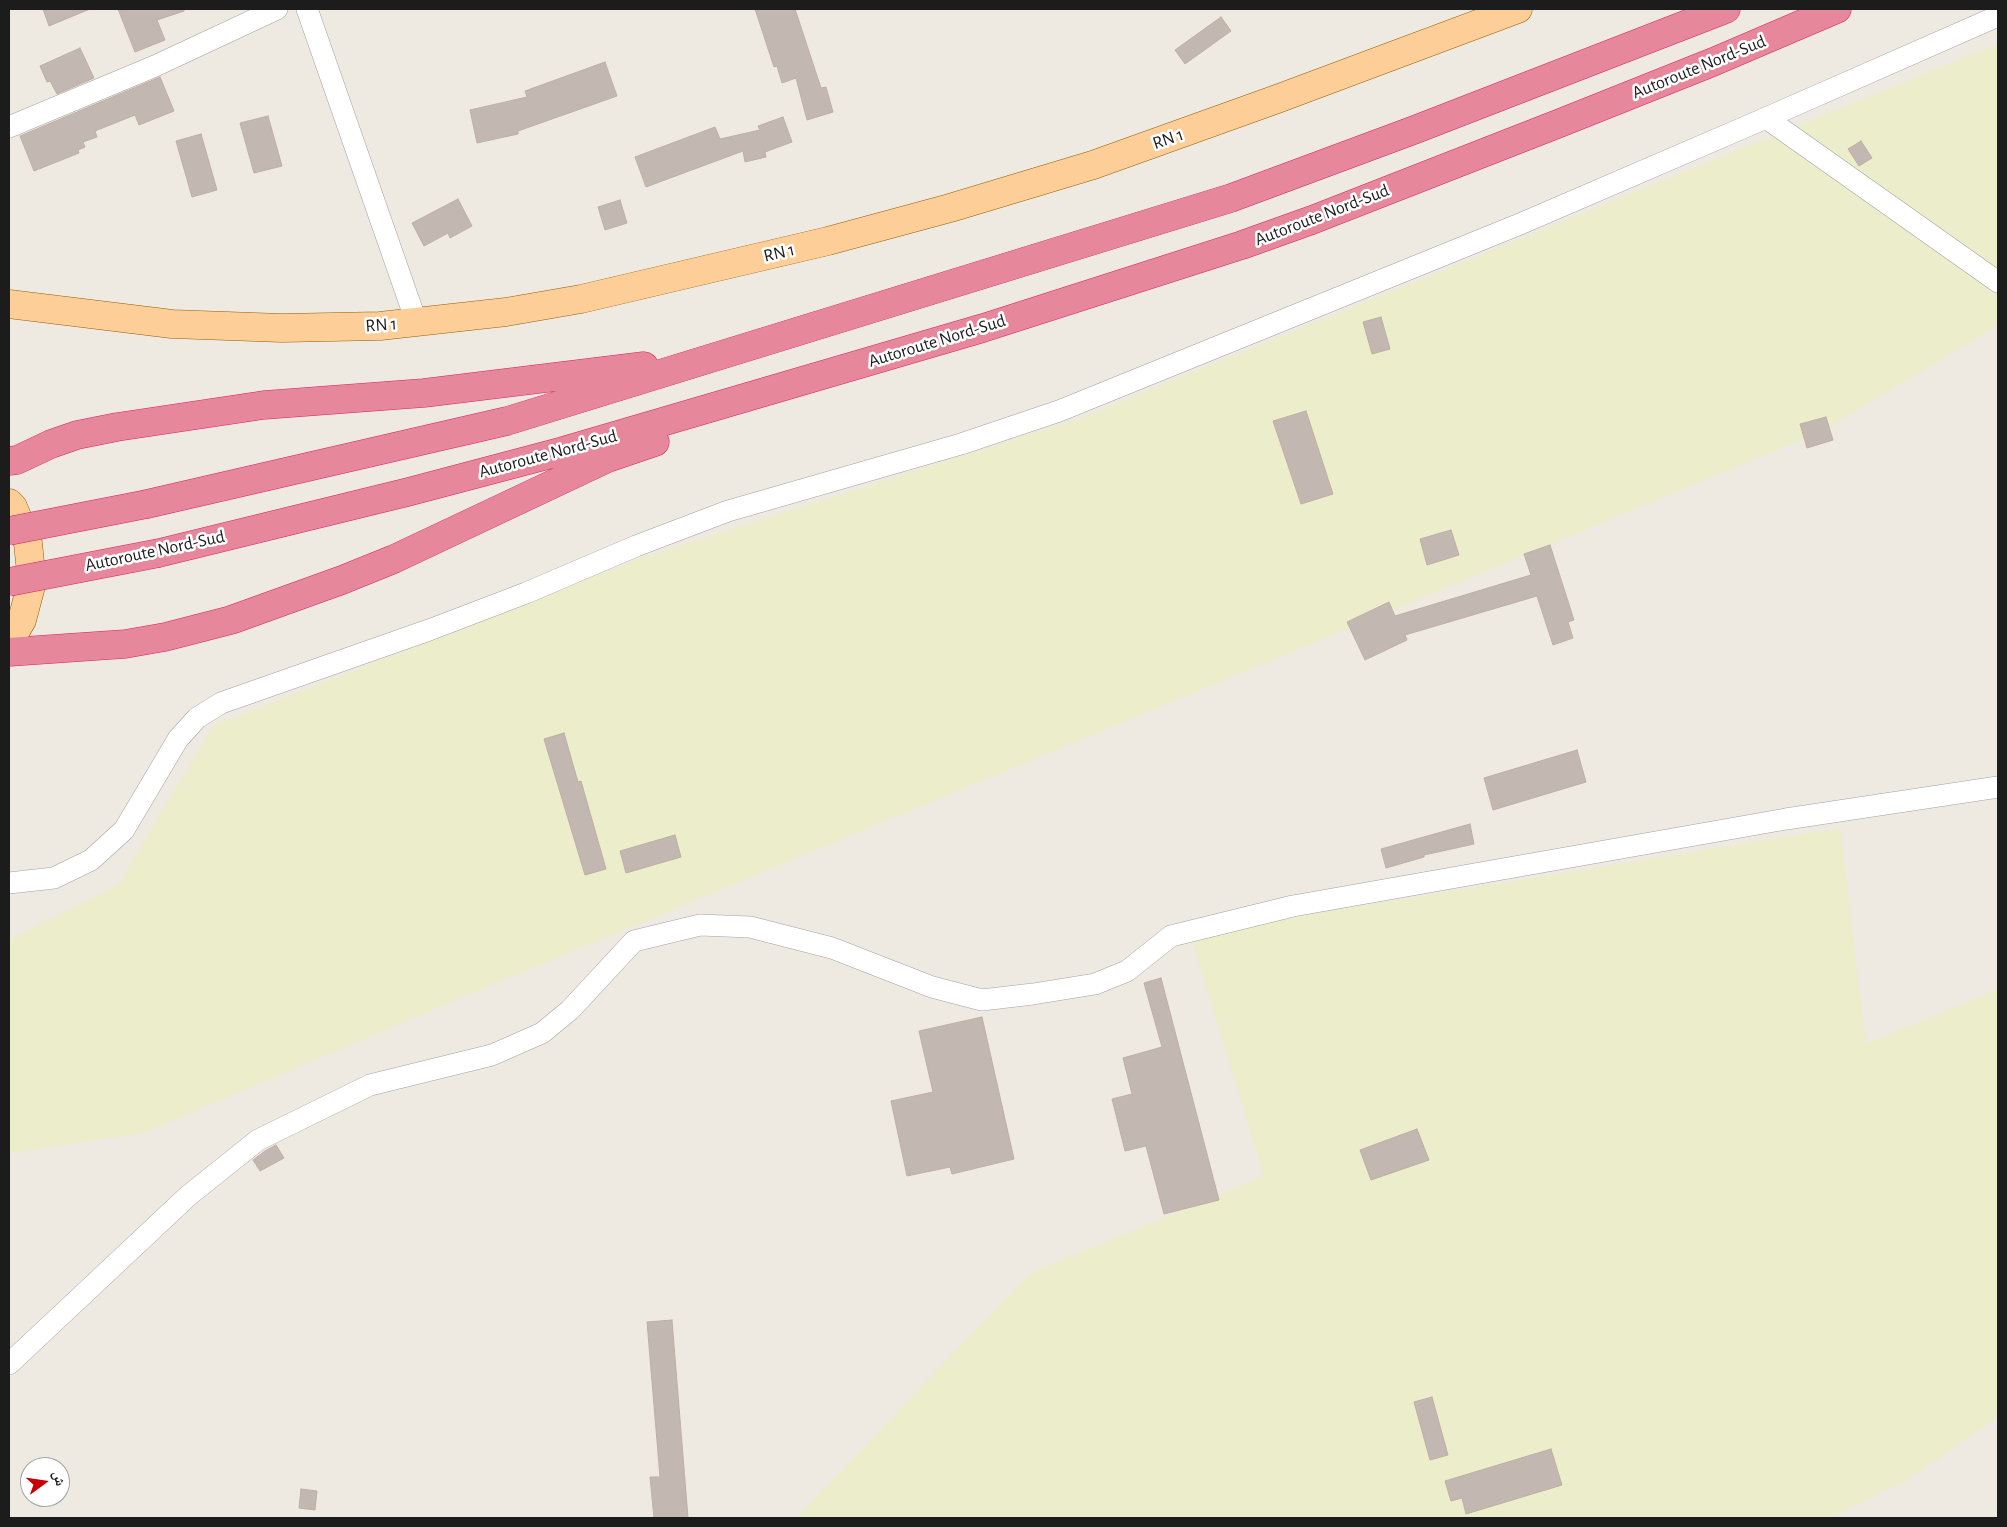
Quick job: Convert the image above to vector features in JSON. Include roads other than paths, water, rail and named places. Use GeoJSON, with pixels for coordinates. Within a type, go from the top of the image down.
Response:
{"type":"FeatureCollection","features":[{"type":"Feature","properties":{"kind":"highway"},"geometry":{"type":"LineString","coordinates":[[9,531],[147,504],[507,421],[1231,198],[1414,130],[1726,9]]}},
{"type":"Feature","properties":{"kind":"highway","name":"Autoroute Nord-Sud"},"geometry":{"type":"LineString","coordinates":[[9,582],[159,553],[554,454],[983,328],[1286,229],[1714,62],[1837,9]]}},
{"type":"Feature","properties":{"kind":"highway"},"geometry":{"type":"LineString","coordinates":[[9,461],[17,460],[51,444],[77,435],[117,427],[264,405],[424,393],[708,359]]}},
{"type":"Feature","properties":{"kind":"highway"},"geometry":{"type":"LineString","coordinates":[[9,652],[100,647],[165,637],[231,620],[290,600],[394,558],[608,458],[667,438],[727,402]]}},
{"type":"Feature","properties":{"kind":"main road","name":"RN 1"},"geometry":{"type":"LineString","coordinates":[[9,304],[172,324],[282,328],[380,326],[506,312],[581,299],[819,243],[950,208],[1092,165],[1518,9]]}},
{"type":"Feature","properties":{"kind":"main road"},"geometry":{"type":"LineString","coordinates":[[9,503],[13,507],[28,543],[32,582],[22,620],[9,642]]}},
{"type":"Feature","properties":{"kind":"street"},"geometry":{"type":"LineString","coordinates":[[9,127],[154,66],[277,9]]}},
{"type":"Feature","properties":{"kind":"street"},"geometry":{"type":"LineString","coordinates":[[307,9],[416,321]]}},
{"type":"Feature","properties":{"kind":"street"},"geometry":{"type":"LineString","coordinates":[[9,883],[54,878],[91,860],[124,830],[178,739],[197,718],[221,703],[429,630],[526,593],[636,546],[728,511],[961,444],[1059,411],[1520,224],[1998,16]]}},
{"type":"Feature","properties":{"kind":"street"},"geometry":{"type":"LineString","coordinates":[[1766,118],[1998,282]]}},
{"type":"Feature","properties":{"kind":"street"},"geometry":{"type":"LineString","coordinates":[[9,1364],[188,1196],[258,1140],[370,1085],[492,1055],[542,1032],[570,1010],[634,941],[700,925],[750,927],[832,948],[932,988],[982,1000],[1095,984],[1127,971],[1171,936],[1293,906],[1786,819],[1998,787]]}}]}
